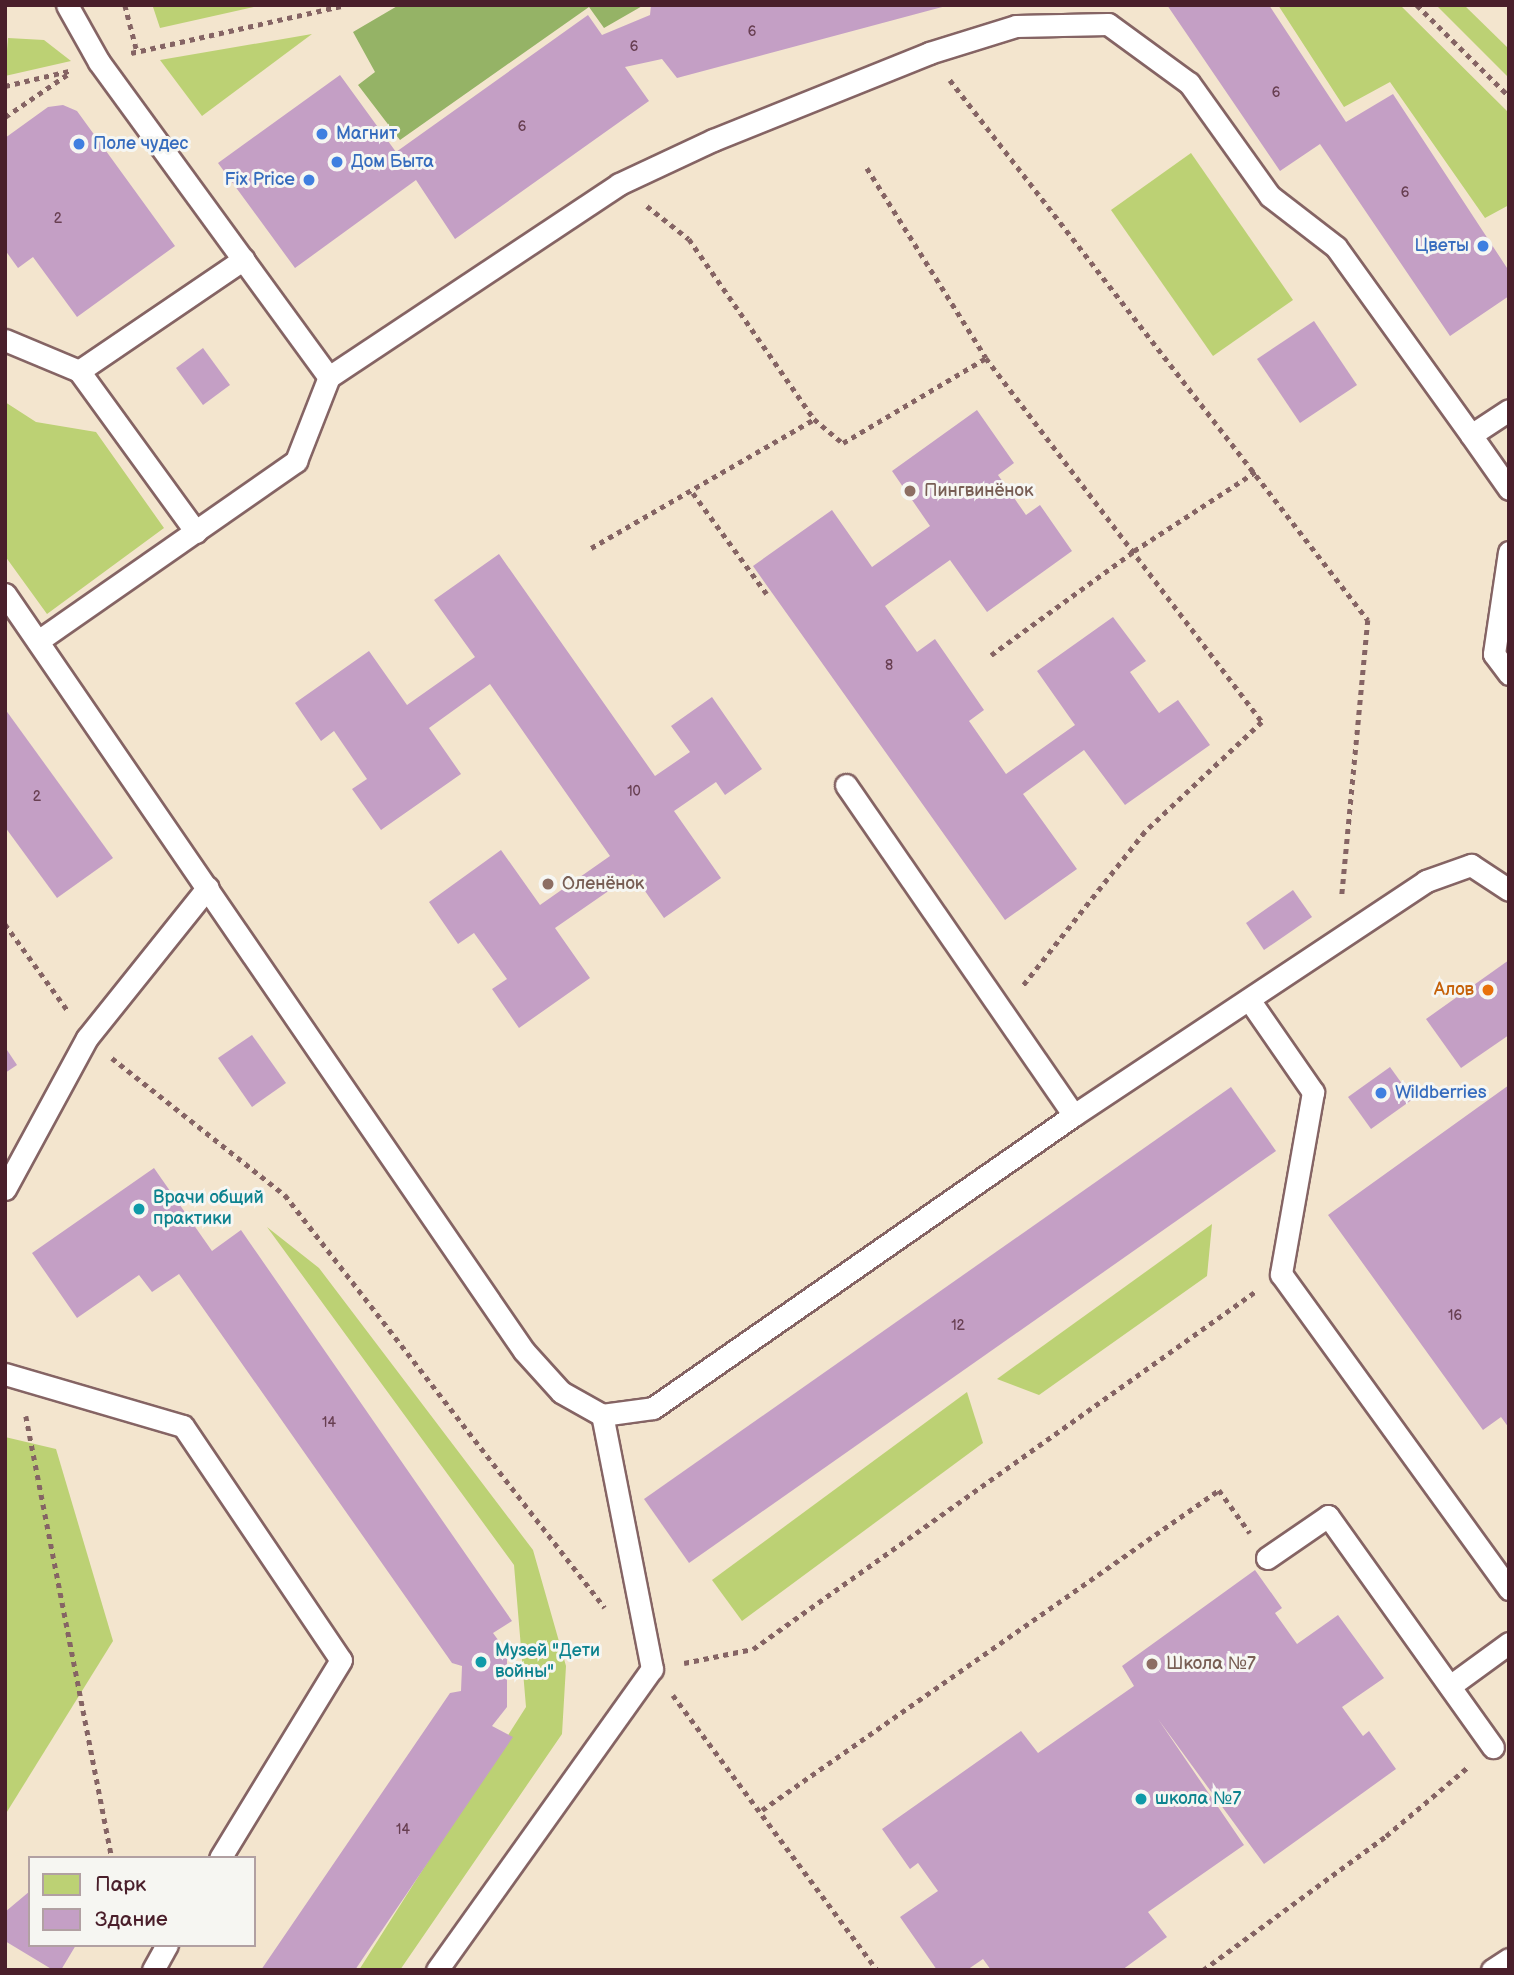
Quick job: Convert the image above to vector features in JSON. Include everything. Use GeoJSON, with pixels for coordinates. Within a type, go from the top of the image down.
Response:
{"type":"FeatureCollection","features":[{"type":"Feature","properties":{"kind":"lane"},"geometry":{"type":"LineString","coordinates":[[66,5],[99,62],[329,377]]}},
{"type":"Feature","properties":{"kind":"lane"},"geometry":{"type":"LineString","coordinates":[[37,641],[296,461],[329,377],[619,184],[713,140],[929,53],[1016,26],[1108,23],[1189,83],[1270,196],[1336,247],[1509,489]]}},
{"type":"Feature","properties":{"kind":"lane"},"geometry":{"type":"LineString","coordinates":[[79,371],[244,259]]}},
{"type":"Feature","properties":{"kind":"lane"},"geometry":{"type":"LineString","coordinates":[[5,340],[79,371],[196,532]]}},
{"type":"Feature","properties":{"kind":"lane"},"geometry":{"type":"LineString","coordinates":[[1471,435],[1509,410]]}},
{"type":"Feature","properties":{"kind":"lane"},"geometry":{"type":"LineString","coordinates":[[1509,552],[1494,654],[1509,674]]}},
{"type":"Feature","properties":{"kind":"lane"},"geometry":{"type":"LineString","coordinates":[[5,594],[524,1351],[561,1392],[602,1415],[653,1408],[1074,1115],[1250,1001],[1426,881],[1471,864],[1509,890]]}},
{"type":"Feature","properties":{"kind":"lane"},"geometry":{"type":"LineString","coordinates":[[846,785],[1001,1014],[1074,1115]]}},
{"type":"Feature","properties":{"kind":"lane"},"geometry":{"type":"LineString","coordinates":[[5,1189],[87,1038],[208,887]]}},
{"type":"Feature","properties":{"kind":"lane"},"geometry":{"type":"LineString","coordinates":[[1250,1001],[1313,1091],[1280,1274],[1507,1581]]}},
{"type":"Feature","properties":{"kind":"lane"},"geometry":{"type":"LineString","coordinates":[[5,1374],[183,1426],[341,1660],[221,1856]]}},
{"type":"Feature","properties":{"kind":"lane"},"geometry":{"type":"LineString","coordinates":[[437,1970],[652,1669],[602,1415]]}},
{"type":"Feature","properties":{"kind":"lane"},"geometry":{"type":"LineString","coordinates":[[1267,1558],[1328,1516],[1493,1747]]}},
{"type":"Feature","properties":{"kind":"lane"},"geometry":{"type":"LineString","coordinates":[[1450,1686],[1509,1643]]}},
{"type":"Feature","properties":{"kind":"lane"},"geometry":{"type":"LineString","coordinates":[[153,1970],[166,1947]]}},
{"type":"Feature","properties":{"kind":"lane"},"geometry":{"type":"LineString","coordinates":[[1492,1970],[1509,1959]]}},
{"type":"Feature","properties":{"kind":"path"},"geometry":{"type":"LineString","coordinates":[[125,5],[137,51]]}},
{"type":"Feature","properties":{"kind":"path"},"geometry":{"type":"LineString","coordinates":[[99,62],[137,51],[345,5]]}},
{"type":"Feature","properties":{"kind":"path"},"geometry":{"type":"LineString","coordinates":[[1417,5],[1509,96]]}},
{"type":"Feature","properties":{"kind":"path"},"geometry":{"type":"LineString","coordinates":[[929,53],[1368,620],[1338,940]]}},
{"type":"Feature","properties":{"kind":"path"},"geometry":{"type":"LineString","coordinates":[[5,86],[75,69],[5,117]]}},
{"type":"Feature","properties":{"kind":"path"},"geometry":{"type":"LineString","coordinates":[[867,168],[986,358],[1262,722],[1145,832],[1001,1014]]}},
{"type":"Feature","properties":{"kind":"path"},"geometry":{"type":"LineString","coordinates":[[619,184],[689,239],[814,419],[843,443],[986,358]]}},
{"type":"Feature","properties":{"kind":"path"},"geometry":{"type":"LineString","coordinates":[[592,548],[693,493],[814,419]]}},
{"type":"Feature","properties":{"kind":"path"},"geometry":{"type":"LineString","coordinates":[[991,655],[1134,551],[1255,472]]}},
{"type":"Feature","properties":{"kind":"path"},"geometry":{"type":"LineString","coordinates":[[693,493],[767,594]]}},
{"type":"Feature","properties":{"kind":"path"},"geometry":{"type":"LineString","coordinates":[[5,924],[87,1038],[285,1195],[610,1614]]}},
{"type":"Feature","properties":{"kind":"path"},"geometry":{"type":"LineString","coordinates":[[877,1970],[762,1810],[652,1669],[753,1650],[1280,1274]]}},
{"type":"Feature","properties":{"kind":"path"},"geometry":{"type":"LineString","coordinates":[[16,1414],[27,1417],[111,1856]]}},
{"type":"Feature","properties":{"kind":"path"},"geometry":{"type":"LineString","coordinates":[[762,1810],[1219,1490],[1267,1558]]}},
{"type":"Feature","properties":{"kind":"path"},"geometry":{"type":"LineString","coordinates":[[1203,1970],[1386,1836],[1493,1747]]}},
{"type":"Feature","properties":{"kind":"green space"},"geometry":{"type":"Polygon","coordinates":[[[263,5],[160,28],[153,7],[263,5]]]}},
{"type":"Feature","properties":{"kind":"green space"},"geometry":{"type":"Polygon","coordinates":[[[399,5],[644,5],[604,28],[589,7],[400,140],[358,85],[375,72],[353,32],[399,5]]]}},
{"type":"Feature","properties":{"kind":"green space"},"geometry":{"type":"Polygon","coordinates":[[[1278,5],[1400,5],[1509,113],[1509,205],[1485,218],[1390,82],[1344,107],[1278,5]]]}},
{"type":"Feature","properties":{"kind":"green space"},"geometry":{"type":"Polygon","coordinates":[[[1436,5],[1464,5],[1509,49],[1509,78],[1436,5]]]}},
{"type":"Feature","properties":{"kind":"green space"},"geometry":{"type":"Polygon","coordinates":[[[312,34],[202,116],[160,60],[312,34]]]}},
{"type":"Feature","properties":{"kind":"green space"},"geometry":{"type":"Polygon","coordinates":[[[8,38],[44,40],[71,61],[5,76],[8,38]]]}},
{"type":"Feature","properties":{"kind":"green space"},"geometry":{"type":"Polygon","coordinates":[[[1191,153],[1293,300],[1213,356],[1111,210],[1191,153]]]}},
{"type":"Feature","properties":{"kind":"green space"},"geometry":{"type":"Polygon","coordinates":[[[5,402],[36,422],[96,432],[164,528],[47,614],[5,556],[5,402]]]}},
{"type":"Feature","properties":{"kind":"green space"},"geometry":{"type":"Polygon","coordinates":[[[1212,1224],[1207,1276],[1039,1395],[997,1379],[1212,1224]]]}},
{"type":"Feature","properties":{"kind":"green space"},"geometry":{"type":"Polygon","coordinates":[[[267,1227],[319,1268],[533,1550],[566,1666],[562,1734],[400,1970],[359,1970],[526,1707],[514,1565],[267,1227]]]}},
{"type":"Feature","properties":{"kind":"green space"},"geometry":{"type":"Polygon","coordinates":[[[967,1392],[983,1443],[742,1621],[712,1580],[967,1392]]]}},
{"type":"Feature","properties":{"kind":"green space"},"geometry":{"type":"Polygon","coordinates":[[[5,1437],[56,1449],[113,1641],[5,1815],[5,1437]]]}},
{"type":"Feature","properties":{"kind":"building"},"geometry":{"type":"Polygon","coordinates":[[[651,5],[946,6],[677,78],[662,59],[625,67],[649,101],[455,239],[416,180],[295,268],[218,163],[340,75],[396,152],[588,15],[602,35],[650,15],[651,5]]]}},
{"type":"Feature","properties":{"kind":"building"},"geometry":{"type":"Polygon","coordinates":[[[1167,5],[1269,5],[1346,122],[1393,94],[1509,271],[1509,296],[1450,336],[1320,144],[1280,171],[1167,5]]]}},
{"type":"Feature","properties":{"kind":"building"},"geometry":{"type":"Polygon","coordinates":[[[63,105],[77,111],[175,246],[77,317],[33,257],[18,268],[5,250],[5,138],[48,107],[63,105]]]}},
{"type":"Feature","properties":{"kind":"building"},"geometry":{"type":"Polygon","coordinates":[[[1314,321],[1357,385],[1300,423],[1257,359],[1314,321]]]}},
{"type":"Feature","properties":{"kind":"building"},"geometry":{"type":"Polygon","coordinates":[[[203,348],[230,385],[203,405],[176,368],[203,348]]]}},
{"type":"Feature","properties":{"kind":"building"},"geometry":{"type":"Polygon","coordinates":[[[977,410],[1014,463],[998,475],[1026,515],[1040,505],[1072,551],[987,612],[950,560],[885,606],[917,652],[935,639],[984,710],[969,721],[1006,774],[1075,725],[1037,671],[1113,617],[1146,661],[1130,672],[1159,713],[1178,700],[1210,745],[1125,805],[1084,750],[1023,794],[1077,869],[1005,920],[753,566],[832,510],[872,567],[930,526],[892,471],[977,410]]]}},
{"type":"Feature","properties":{"kind":"building"},"geometry":{"type":"Polygon","coordinates":[[[499,554],[655,776],[690,752],[671,726],[712,697],[762,769],[725,795],[716,782],[674,811],[721,878],[664,918],[633,874],[555,928],[590,978],[519,1028],[492,989],[507,979],[474,933],[458,944],[429,902],[501,850],[540,905],[610,856],[490,684],[429,728],[461,774],[381,830],[352,789],[367,779],[334,731],[321,741],[295,703],[369,651],[407,705],[475,657],[434,600],[499,554]]]}},
{"type":"Feature","properties":{"kind":"building"},"geometry":{"type":"Polygon","coordinates":[[[5,709],[113,858],[57,898],[5,827],[5,709]]]}},
{"type":"Feature","properties":{"kind":"building"},"geometry":{"type":"Polygon","coordinates":[[[1293,890],[1312,917],[1264,950],[1246,923],[1293,890]]]}},
{"type":"Feature","properties":{"kind":"building","name":"Алов"},"geometry":{"type":"Polygon","coordinates":[[[1509,960],[1509,1035],[1461,1068],[1426,1019],[1509,960]]]}},
{"type":"Feature","properties":{"kind":"building"},"geometry":{"type":"Polygon","coordinates":[[[252,1035],[286,1083],[252,1107],[218,1058],[252,1035]]]}},
{"type":"Feature","properties":{"kind":"building"},"geometry":{"type":"Polygon","coordinates":[[[5,1047],[17,1065],[5,1073],[5,1047]]]}},
{"type":"Feature","properties":{"kind":"building"},"geometry":{"type":"Polygon","coordinates":[[[1390,1067],[1413,1099],[1371,1129],[1348,1097],[1390,1067]]]}},
{"type":"Feature","properties":{"kind":"building"},"geometry":{"type":"Polygon","coordinates":[[[1509,1085],[1509,1428],[1501,1417],[1483,1430],[1328,1215],[1509,1085]]]}},
{"type":"Feature","properties":{"kind":"building"},"geometry":{"type":"Polygon","coordinates":[[[1231,1087],[1276,1151],[689,1563],[644,1499],[1231,1087]]]}},
{"type":"Feature","properties":{"kind":"building"},"geometry":{"type":"Polygon","coordinates":[[[154,1168],[212,1251],[241,1230],[512,1621],[493,1633],[507,1652],[507,1707],[492,1726],[513,1737],[355,1970],[261,1970],[450,1693],[461,1691],[462,1666],[452,1663],[179,1274],[152,1292],[139,1275],[77,1318],[32,1253],[154,1168]]]}},
{"type":"Feature","properties":{"kind":"building"},"geometry":{"type":"Polygon","coordinates":[[[1255,1570],[1282,1608],[1275,1613],[1297,1644],[1338,1615],[1384,1678],[1342,1707],[1363,1736],[1369,1731],[1396,1769],[1264,1864],[1158,1719],[1244,1845],[1148,1912],[1167,1937],[1122,1970],[991,1970],[983,1959],[967,1970],[937,1970],[900,1917],[938,1891],[918,1863],[910,1869],[882,1829],[1021,1731],[1038,1753],[1134,1686],[1122,1666],[1255,1570]]]}},
{"type":"Feature","properties":{"kind":"building"},"geometry":{"type":"Polygon","coordinates":[[[28,1893],[28,1947],[75,1947],[61,1970],[53,1970],[5,1941],[5,1912],[28,1893]]]}},
{"type":"Feature","properties":{"kind":"place","name":"Магнит"},"geometry":{"type":"Point","coordinates":[322,134]}},
{"type":"Feature","properties":{"kind":"place","name":"Поле чудес"},"geometry":{"type":"Point","coordinates":[79,144]}},
{"type":"Feature","properties":{"kind":"place","name":"Дом Быта"},"geometry":{"type":"Point","coordinates":[337,162]}},
{"type":"Feature","properties":{"kind":"place","name":"Fix Price"},"geometry":{"type":"Point","coordinates":[309,180]}},
{"type":"Feature","properties":{"kind":"place","name":"Цветы"},"geometry":{"type":"Point","coordinates":[1483,246]}},
{"type":"Feature","properties":{"kind":"place","name":"Пингвинёнок"},"geometry":{"type":"Point","coordinates":[910,491]}},
{"type":"Feature","properties":{"kind":"place","name":"Оленёнок"},"geometry":{"type":"Point","coordinates":[548,884]}},
{"type":"Feature","properties":{"kind":"place","name":"Алов"},"geometry":{"type":"Point","coordinates":[1488,990]}},
{"type":"Feature","properties":{"kind":"place","name":"Wildberries"},"geometry":{"type":"Point","coordinates":[1381,1093]}},
{"type":"Feature","properties":{"kind":"place","name":"Врачи общий практики"},"geometry":{"type":"Point","coordinates":[139,1209]}},
{"type":"Feature","properties":{"kind":"place","name":"Музей \"Дети войны\""},"geometry":{"type":"Point","coordinates":[481,1662]}},
{"type":"Feature","properties":{"kind":"place","name":"Школа №7"},"geometry":{"type":"Point","coordinates":[1152,1664]}},
{"type":"Feature","properties":{"kind":"place","name":"школа №7"},"geometry":{"type":"Point","coordinates":[1141,1799]}}]}
